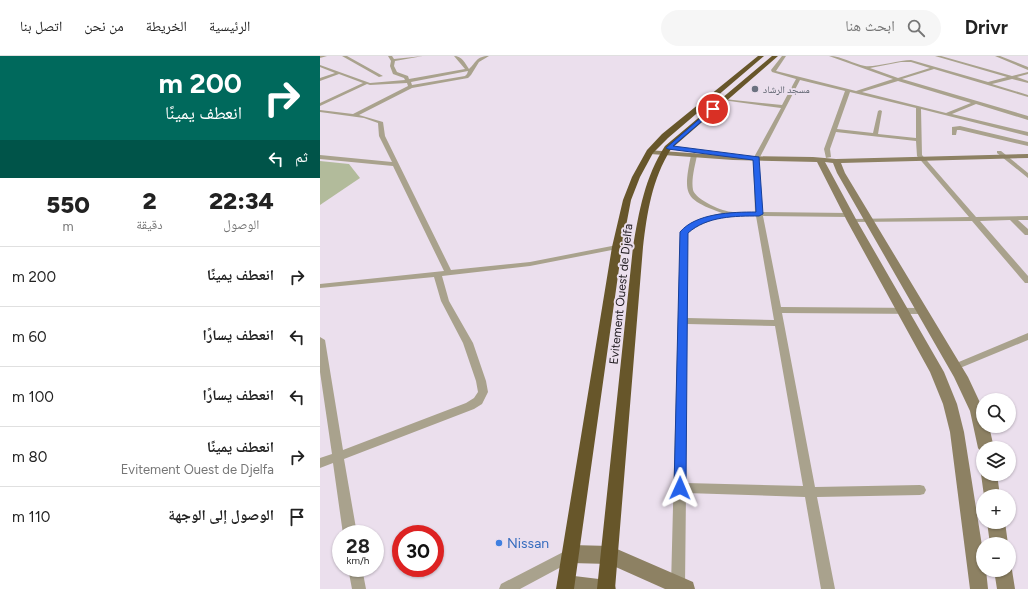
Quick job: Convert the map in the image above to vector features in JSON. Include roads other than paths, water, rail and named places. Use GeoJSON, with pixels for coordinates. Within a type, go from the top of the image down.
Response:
{"type":"FeatureCollection","features":[{"type":"Feature","properties":{"kind":"highway"},"geometry":{"type":"LineString","coordinates":[[562,587],[571,554],[617,247],[627,200],[638,172],[652,149],[761,56]]}},
{"type":"Feature","properties":{"kind":"highway","name":"Evitement Ouest de Djelfa"},"geometry":{"type":"LineString","coordinates":[[606,589],[638,247],[644,204],[649,185],[666,150],[775,56]]}},
{"type":"Feature","properties":{"kind":"street"},"geometry":{"type":"LineString","coordinates":[[320,57],[325,56]]}},
{"type":"Feature","properties":{"kind":"street"},"geometry":{"type":"LineString","coordinates":[[344,56],[381,76]]}},
{"type":"Feature","properties":{"kind":"street"},"geometry":{"type":"LineString","coordinates":[[396,74],[392,66],[391,58],[421,56]]}},
{"type":"Feature","properties":{"kind":"street"},"geometry":{"type":"LineString","coordinates":[[456,56],[470,70]]}},
{"type":"Feature","properties":{"kind":"street"},"geometry":{"type":"LineString","coordinates":[[352,116],[411,88],[469,75],[470,70],[480,57],[487,56]]}},
{"type":"Feature","properties":{"kind":"street"},"geometry":{"type":"LineString","coordinates":[[784,56],[773,70],[774,72],[1027,132]]}},
{"type":"Feature","properties":{"kind":"street"},"geometry":{"type":"LineString","coordinates":[[789,56],[779,68],[781,70],[953,112],[1027,132]]}},
{"type":"Feature","properties":{"kind":"street"},"geometry":{"type":"LineString","coordinates":[[831,56],[883,75],[1028,118]]}},
{"type":"Feature","properties":{"kind":"street"},"geometry":{"type":"LineString","coordinates":[[937,56],[1028,82]]}},
{"type":"Feature","properties":{"kind":"street"},"geometry":{"type":"LineString","coordinates":[[997,56],[1028,69]]}},
{"type":"Feature","properties":{"kind":"street"},"geometry":{"type":"LineString","coordinates":[[866,68],[905,60],[1028,96]]}},
{"type":"Feature","properties":{"kind":"street"},"geometry":{"type":"LineString","coordinates":[[320,66],[372,85],[409,81],[470,70]]}},
{"type":"Feature","properties":{"kind":"street"},"geometry":{"type":"LineString","coordinates":[[857,92],[934,68]]}},
{"type":"Feature","properties":{"kind":"street"},"geometry":{"type":"LineString","coordinates":[[320,73],[330,70]]}},
{"type":"Feature","properties":{"kind":"street"},"geometry":{"type":"LineString","coordinates":[[320,80],[338,73]]}},
{"type":"Feature","properties":{"kind":"street"},"geometry":{"type":"LineString","coordinates":[[987,84],[1028,73]]}},
{"type":"Feature","properties":{"kind":"street"},"geometry":{"type":"LineString","coordinates":[[359,80],[396,74],[406,77],[411,88]]}},
{"type":"Feature","properties":{"kind":"street"},"geometry":{"type":"LineString","coordinates":[[799,78],[754,158],[759,214],[828,589]]}},
{"type":"Feature","properties":{"kind":"street"},"geometry":{"type":"LineString","coordinates":[[320,105],[366,83]]}},
{"type":"Feature","properties":{"kind":"street"},"geometry":{"type":"LineString","coordinates":[[848,90],[824,159],[850,218],[937,372],[950,404],[957,432],[979,589]]}},
{"type":"Feature","properties":{"kind":"street"},"geometry":{"type":"LineString","coordinates":[[724,100],[783,107]]}},
{"type":"Feature","properties":{"kind":"street"},"geometry":{"type":"LineString","coordinates":[[947,114],[975,103]]}},
{"type":"Feature","properties":{"kind":"street"},"geometry":{"type":"LineString","coordinates":[[918,107],[921,157],[1028,281]]}},
{"type":"Feature","properties":{"kind":"street"},"geometry":{"type":"LineString","coordinates":[[320,111],[372,119],[380,122],[382,136],[449,273]]}},
{"type":"Feature","properties":{"kind":"street"},"geometry":{"type":"LineString","coordinates":[[875,135],[880,111]]}},
{"type":"Feature","properties":{"kind":"street"},"geometry":{"type":"LineString","coordinates":[[954,134],[954,128],[960,128],[1028,144]]}},
{"type":"Feature","properties":{"kind":"street"},"geometry":{"type":"LineString","coordinates":[[834,130],[919,140]]}},
{"type":"Feature","properties":{"kind":"street"},"geometry":{"type":"LineString","coordinates":[[652,149],[754,158]]}},
{"type":"Feature","properties":{"kind":"street"},"geometry":{"type":"LineString","coordinates":[[666,150],[694,156],[824,159],[921,157],[1028,152]]}},
{"type":"Feature","properties":{"kind":"street"},"geometry":{"type":"LineString","coordinates":[[1002,154],[1028,156]]}},
{"type":"Feature","properties":{"kind":"street"},"geometry":{"type":"LineString","coordinates":[[1002,154],[1028,176]]}},
{"type":"Feature","properties":{"kind":"street"},"geometry":{"type":"LineString","coordinates":[[694,156],[689,179],[692,197],[697,201],[730,214]]}},
{"type":"Feature","properties":{"kind":"street"},"geometry":{"type":"LineString","coordinates":[[320,157],[396,164]]}},
{"type":"Feature","properties":{"kind":"street"},"geometry":{"type":"LineString","coordinates":[[824,159],[840,173],[922,312],[957,366],[975,408],[984,441]]}},
{"type":"Feature","properties":{"kind":"street"},"geometry":{"type":"LineString","coordinates":[[506,589],[571,554],[610,555],[682,587],[680,488],[684,232],[691,226],[702,221],[730,214],[759,214],[869,220],[974,220],[1028,218]]}},
{"type":"Feature","properties":{"kind":"street"},"geometry":{"type":"LineString","coordinates":[[1013,219],[1028,233]]}},
{"type":"Feature","properties":{"kind":"street"},"geometry":{"type":"LineString","coordinates":[[320,286],[530,264],[617,247],[638,247]]}},
{"type":"Feature","properties":{"kind":"street"},"geometry":{"type":"LineString","coordinates":[[320,463],[478,401],[483,392],[481,381],[468,344],[445,301],[437,274]]}},
{"type":"Feature","properties":{"kind":"street"},"geometry":{"type":"LineString","coordinates":[[777,310],[922,312]]}},
{"type":"Feature","properties":{"kind":"street"},"geometry":{"type":"LineString","coordinates":[[683,321],[779,323]]}},
{"type":"Feature","properties":{"kind":"street"},"geometry":{"type":"LineString","coordinates":[[957,366],[1028,336]]}},
{"type":"Feature","properties":{"kind":"street"},"geometry":{"type":"LineString","coordinates":[[320,340],[349,525]]}},
{"type":"Feature","properties":{"kind":"street"},"geometry":{"type":"LineString","coordinates":[[680,488],[810,492],[920,490]]}},
{"type":"Feature","properties":{"kind":"street"},"geometry":{"type":"LineString","coordinates":[[357,577],[359,589]]}},
{"type":"Feature","properties":{"kind":"street"},"geometry":{"type":"LineString","coordinates":[[1004,577],[1006,589]]}},
{"type":"Feature","properties":{"kind":"street"},"geometry":{"type":"LineString","coordinates":[[562,587],[606,589]]}},
{"type":"Feature","properties":{"kind":"place","name":"مسجد الرشاد"},"geometry":{"type":"Point","coordinates":[755,89]}},
{"type":"Feature","properties":{"kind":"place","name":"Nissan"},"geometry":{"type":"Point","coordinates":[499,543]}}]}
